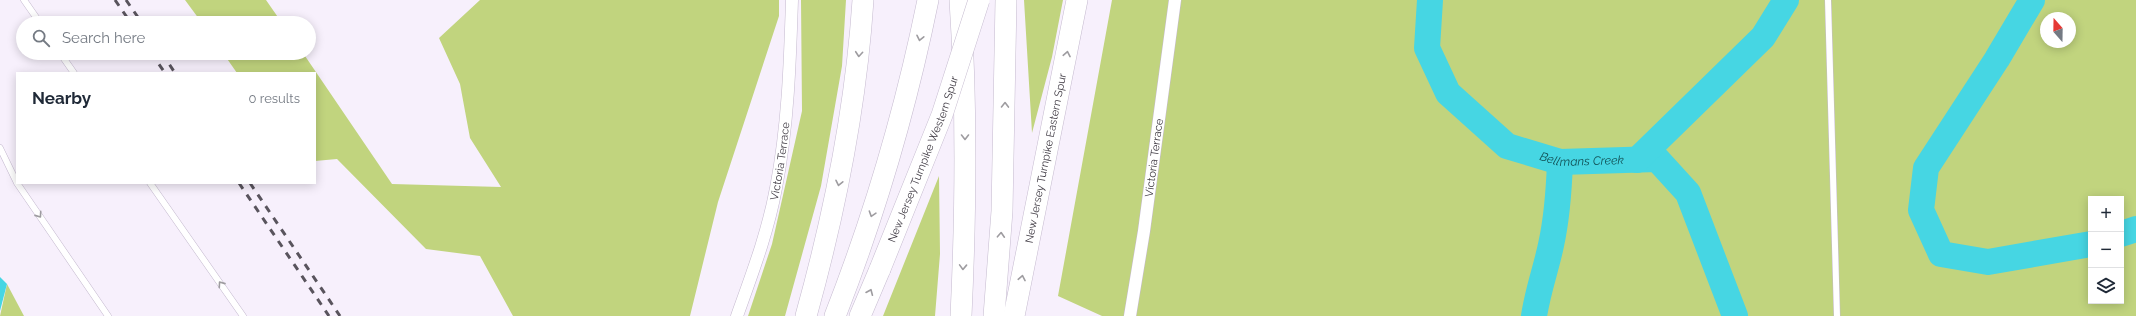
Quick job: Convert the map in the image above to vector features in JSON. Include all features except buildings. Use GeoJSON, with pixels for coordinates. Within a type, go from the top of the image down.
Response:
{"type":"FeatureCollection","features":[{"type":"Feature","properties":{"kind":"highway"},"geometry":{"type":"LineString","coordinates":[[835,316],[860,248],[887,164],[916,55],[928,0]]}},
{"type":"Feature","properties":{"kind":"highway"},"geometry":{"type":"LineString","coordinates":[[960,0],[965,104],[966,168],[961,316]]}},
{"type":"Feature","properties":{"kind":"highway","name":"New Jersey Turnpike Western Spur"},"geometry":{"type":"LineString","coordinates":[[860,316],[937,127],[979,0]]}},
{"type":"Feature","properties":{"kind":"highway"},"geometry":{"type":"LineString","coordinates":[[994,316],[1004,169],[1006,0]]}},
{"type":"Feature","properties":{"kind":"highway","name":"New Jersey Turnpike Eastern Spur"},"geometry":{"type":"LineString","coordinates":[[1014,316],[1077,0]]}},
{"type":"Feature","properties":{"kind":"highway"},"geometry":{"type":"LineString","coordinates":[[806,316],[841,174],[856,84],[863,8]]}},
{"type":"Feature","properties":{"kind":"street","name":"Victoria Terrace"},"geometry":{"type":"LineString","coordinates":[[737,316],[766,228],[776,189],[787,104],[792,0]]}},
{"type":"Feature","properties":{"kind":"street","name":"Victoria Terrace"},"geometry":{"type":"LineString","coordinates":[[1130,316],[1144,231],[1175,0]]}},
{"type":"Feature","properties":{"kind":"lane"},"geometry":{"type":"LineString","coordinates":[[24,0],[35,16]]}},
{"type":"Feature","properties":{"kind":"lane"},"geometry":{"type":"LineString","coordinates":[[1828,0],[1837,316]]}},
{"type":"Feature","properties":{"kind":"lane"},"geometry":{"type":"LineString","coordinates":[[65,60],[73,72]]}},
{"type":"Feature","properties":{"kind":"lane"},"geometry":{"type":"LineString","coordinates":[[0,148],[16,181]]}},
{"type":"Feature","properties":{"kind":"lane"},"geometry":{"type":"LineString","coordinates":[[18,184],[108,316]]}},
{"type":"Feature","properties":{"kind":"lane"},"geometry":{"type":"LineString","coordinates":[[151,184],[243,316]]}},
{"type":"Feature","properties":{"kind":"green space"},"geometry":{"type":"Polygon","coordinates":[[[185,0],[266,0],[277,16],[197,16],[185,0]]]}},
{"type":"Feature","properties":{"kind":"green space"},"geometry":{"type":"Polygon","coordinates":[[[480,0],[779,0],[779,16],[718,202],[690,316],[513,316],[480,256],[426,249],[337,159],[316,161],[316,72],[392,184],[501,187],[470,138],[460,84],[439,38],[480,0]]]}},
{"type":"Feature","properties":{"kind":"green space"},"geometry":{"type":"Polygon","coordinates":[[[801,0],[846,0],[842,66],[821,186],[785,316],[748,316],[772,244],[802,111],[801,0]]]}},
{"type":"Feature","properties":{"kind":"green space"},"geometry":{"type":"Polygon","coordinates":[[[1024,0],[1063,0],[1052,57],[1032,133],[1024,0]]]}},
{"type":"Feature","properties":{"kind":"green space"},"geometry":{"type":"Polygon","coordinates":[[[1112,0],[2136,0],[2136,316],[1102,316],[1058,296],[1112,0]]]}},
{"type":"Feature","properties":{"kind":"green space"},"geometry":{"type":"Polygon","coordinates":[[[228,60],[308,60],[316,72],[236,72],[228,60]]]}},
{"type":"Feature","properties":{"kind":"green space"},"geometry":{"type":"Polygon","coordinates":[[[939,176],[940,254],[935,316],[883,316],[939,176]]]}},
{"type":"Feature","properties":{"kind":"green space"},"geometry":{"type":"Polygon","coordinates":[[[7,284],[24,316],[0,316],[7,284]]]}},
{"type":"Feature","properties":{"kind":"water"},"geometry":{"type":"Polygon","coordinates":[[[0,277],[7,284],[0,311],[0,277]]]}},
{"type":"Feature","properties":{"kind":"waterway","name":"Bellmans Creek"},"geometry":{"type":"LineString","coordinates":[[1430,0],[1427,48],[1448,93],[1507,146],[1560,162],[1657,159],[1688,193],[1735,316]]}},
{"type":"Feature","properties":{"kind":"waterway"},"geometry":{"type":"LineString","coordinates":[[1637,160],[1763,37],[1786,0]]}},
{"type":"Feature","properties":{"kind":"waterway"},"geometry":{"type":"LineString","coordinates":[[2032,0],[1997,59],[1926,168],[1921,210],[1941,254],[1988,262],[2088,245]]}},
{"type":"Feature","properties":{"kind":"waterway"},"geometry":{"type":"LineString","coordinates":[[1534,316],[1555,224],[1560,162]]}},
{"type":"Feature","properties":{"kind":"waterway"},"geometry":{"type":"LineString","coordinates":[[2124,233],[2136,229]]}},
{"type":"Feature","properties":{"kind":"railway"},"geometry":{"type":"LineString","coordinates":[[115,0],[126,16]]}},
{"type":"Feature","properties":{"kind":"railway"},"geometry":{"type":"LineString","coordinates":[[126,0],[137,16]]}},
{"type":"Feature","properties":{"kind":"railway"},"geometry":{"type":"LineString","coordinates":[[156,60],[164,72]]}},
{"type":"Feature","properties":{"kind":"railway"},"geometry":{"type":"LineString","coordinates":[[167,60],[174,72]]}},
{"type":"Feature","properties":{"kind":"railway"},"geometry":{"type":"LineString","coordinates":[[240,184],[329,316]]}},
{"type":"Feature","properties":{"kind":"railway"},"geometry":{"type":"LineString","coordinates":[[251,184],[340,316]]}}]}
